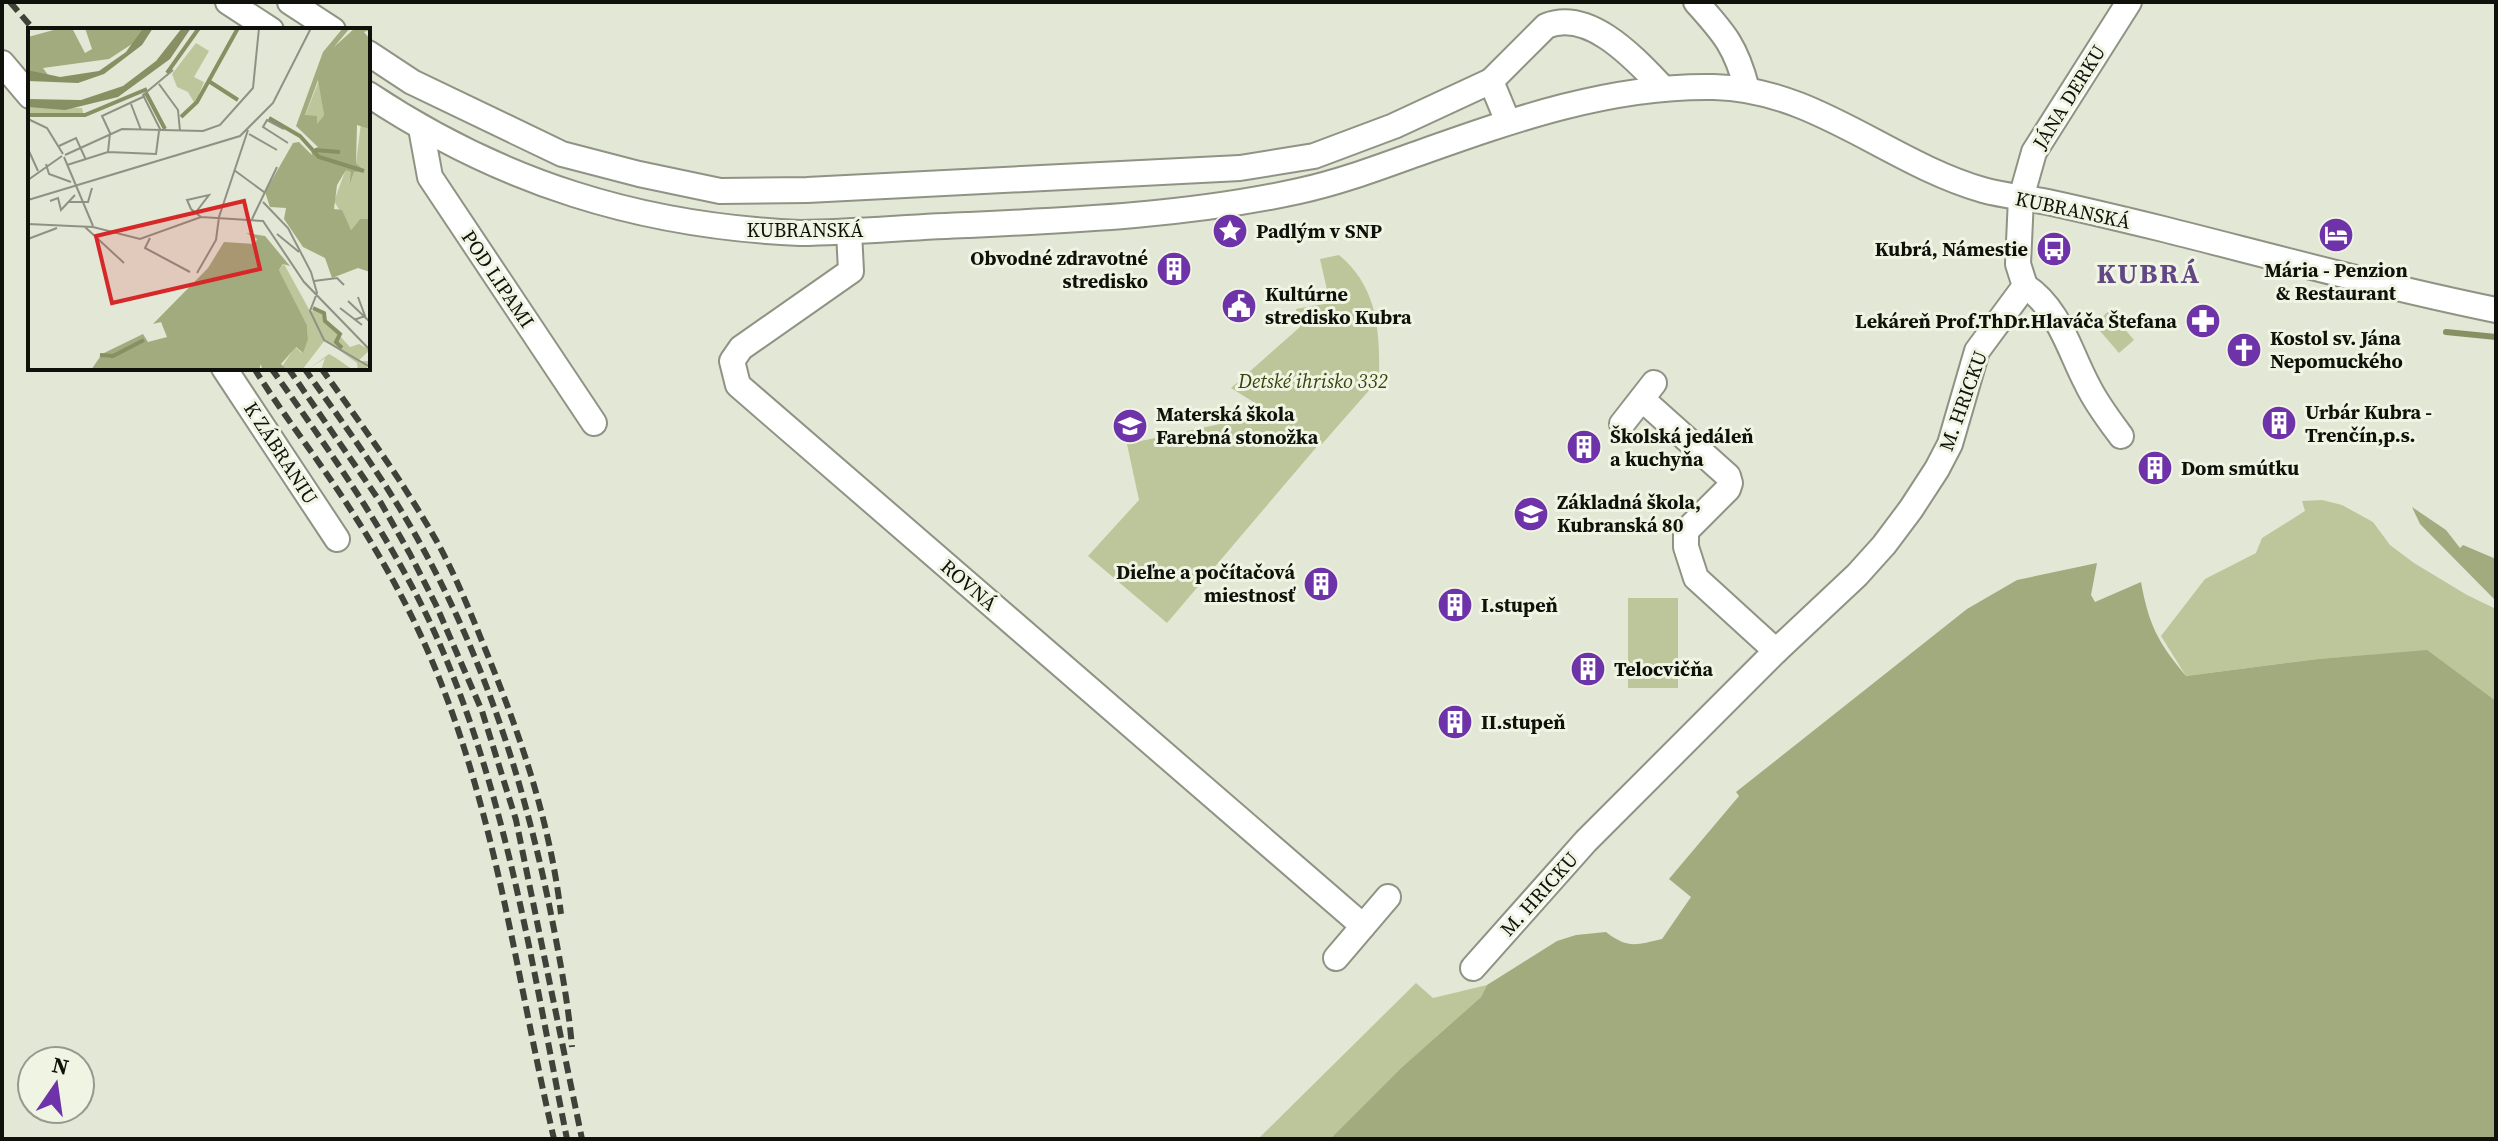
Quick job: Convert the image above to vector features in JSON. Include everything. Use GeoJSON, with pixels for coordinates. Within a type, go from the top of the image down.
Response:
{"type":"FeatureCollection","features":[{"type":"Feature","properties":{"kind":"street"},"geometry":{"type":"LineString","coordinates":[[290,2],[330,28]]}},
{"type":"Feature","properties":{"kind":"street"},"geometry":{"type":"LineString","coordinates":[[1696,2],[1735,50],[1747,89]]}},
{"type":"Feature","properties":{"kind":"street","name":"JÁNA DERKU"},"geometry":{"type":"LineString","coordinates":[[2021,198],[2034,152],[2129,2]]}},
{"type":"Feature","properties":{"kind":"street"},"geometry":{"type":"LineString","coordinates":[[243,6],[269,28]]}},
{"type":"Feature","properties":{"kind":"street","name":"KUBRANSKÁ"},"geometry":{"type":"LineString","coordinates":[[370,54],[412,82],[562,154],[720,191],[893,188],[1061,179],[1240,168],[1314,156],[1394,126],[1491,81],[1546,26],[1556,22],[1567,21],[1585,27],[1613,41],[1637,60],[1663,88]]}},
{"type":"Feature","properties":{"kind":"street"},"geometry":{"type":"LineString","coordinates":[[2,63],[28,94]]}},
{"type":"Feature","properties":{"kind":"street"},"geometry":{"type":"LineString","coordinates":[[1491,81],[1508,122]]}},
{"type":"Feature","properties":{"kind":"street"},"geometry":{"type":"LineString","coordinates":[[394,111],[412,82]]}},
{"type":"Feature","properties":{"kind":"street","name":"KUBRANSKÁ"},"geometry":{"type":"LineString","coordinates":[[370,95],[421,128],[501,169],[551,188],[656,216],[716,227],[800,233],[1065,220],[1243,202],[1301,191],[1350,177],[1508,122],[1620,94],[1663,88],[1747,89],[1792,101],[1957,181],[1983,190],[2092,212],[2496,310]]}},
{"type":"Feature","properties":{"kind":"street"},"geometry":{"type":"LineString","coordinates":[[1394,126],[1405,158]]}},
{"type":"Feature","properties":{"kind":"street","name":"POD LIPAMI"},"geometry":{"type":"LineString","coordinates":[[421,128],[430,177],[594,423]]}},
{"type":"Feature","properties":{"kind":"street"},"geometry":{"type":"LineString","coordinates":[[551,188],[562,154]]}},
{"type":"Feature","properties":{"kind":"street"},"geometry":{"type":"LineString","coordinates":[[1240,168],[1243,202]]}},
{"type":"Feature","properties":{"kind":"street"},"geometry":{"type":"LineString","coordinates":[[1061,179],[1065,220]]}},
{"type":"Feature","properties":{"kind":"street"},"geometry":{"type":"LineString","coordinates":[[893,188],[895,228]]}},
{"type":"Feature","properties":{"kind":"street","name":"KUBRANSKÁ"},"geometry":{"type":"LineString","coordinates":[[716,227],[720,191]]}},
{"type":"Feature","properties":{"kind":"street"},"geometry":{"type":"LineString","coordinates":[[2021,198],[2018,264],[2025,286],[2037,294],[2063,331],[2087,386],[2121,436]]}},
{"type":"Feature","properties":{"kind":"street","name":"ROVNÁ"},"geometry":{"type":"LineString","coordinates":[[849,232],[851,271],[741,348],[732,361],[738,385],[1363,926]]}},
{"type":"Feature","properties":{"kind":"street","name":"M. HRICKU"},"geometry":{"type":"LineString","coordinates":[[1473,968],[1586,841],[1776,651],[1857,575],[1911,509],[1950,444],[1977,351],[2025,286]]}},
{"type":"Feature","properties":{"kind":"street","name":"K ZÁBRANIU"},"geometry":{"type":"LineString","coordinates":[[225,370],[337,539]]}},
{"type":"Feature","properties":{"kind":"street"},"geometry":{"type":"LineString","coordinates":[[1622,424],[1648,391],[1728,476],[1728,489],[1686,531],[1686,547],[1696,578],[1776,651]]}},
{"type":"Feature","properties":{"kind":"street"},"geometry":{"type":"LineString","coordinates":[[1336,958],[1388,897]]}},
{"type":"Feature","properties":{"kind":"green space","name":"Detské ihrisko 332"},"geometry":{"type":"Polygon","coordinates":[[[1339,255],[1362,281],[1374,311],[1379,344],[1379,379],[1320,443],[1167,623],[1088,556],[1139,500],[1127,444],[1271,413],[1231,388],[1300,327],[1296,309],[1330,303],[1320,259],[1339,255]]]}},
{"type":"Feature","properties":{"kind":"green space"},"geometry":{"type":"Polygon","coordinates":[[[2109,311],[2134,340],[2119,353],[2094,324],[2109,311]]]}},
{"type":"Feature","properties":{"kind":"green space"},"geometry":{"type":"Polygon","coordinates":[[[2322,500],[2342,505],[2373,522],[2390,545],[2414,563],[2496,609],[2496,701],[2427,651],[2318,659],[2186,676],[2161,636],[2205,579],[2256,553],[2262,538],[2305,511],[2302,501],[2322,500]]]}},
{"type":"Feature","properties":{"kind":"green space"},"geometry":{"type":"Polygon","coordinates":[[[2412,507],[2446,530],[2460,548],[2463,545],[2496,559],[2496,601],[2420,524],[2412,507]]]}},
{"type":"Feature","properties":{"kind":"green space"},"geometry":{"type":"Polygon","coordinates":[[[2097,563],[2091,595],[2095,602],[2141,582],[2156,633],[2186,676],[2318,659],[2427,650],[2496,701],[2496,1139],[1330,1139],[1401,1068],[1481,997],[1487,985],[1557,941],[1576,935],[1606,932],[1632,944],[1662,939],[1691,897],[1669,879],[1739,796],[1736,792],[1967,609],[2017,580],[2097,563]]]}},
{"type":"Feature","properties":{"kind":"green space"},"geometry":{"type":"Polygon","coordinates":[[[1628,598],[1678,598],[1678,688],[1628,688],[1628,598]]]}},
{"type":"Feature","properties":{"kind":"green space"},"geometry":{"type":"Polygon","coordinates":[[[1416,983],[1433,998],[1487,985],[1481,997],[1401,1068],[1330,1139],[1258,1139],[1416,983]]]}},
{"type":"Feature","properties":{"kind":"waterway"},"geometry":{"type":"LineString","coordinates":[[2446,332],[2496,337]]}},
{"type":"Feature","properties":{"kind":"railway"},"geometry":{"type":"LineString","coordinates":[[10,2],[32,28]]}},
{"type":"Feature","properties":{"kind":"railway"},"geometry":{"type":"LineString","coordinates":[[255,370],[372,544],[413,619],[440,681],[482,809],[554,1139]]}},
{"type":"Feature","properties":{"kind":"railway"},"geometry":{"type":"LineString","coordinates":[[272,370],[392,550],[426,614],[453,677],[476,741],[513,872],[567,1139]]}},
{"type":"Feature","properties":{"kind":"railway"},"geometry":{"type":"LineString","coordinates":[[289,370],[381,503],[410,554],[482,711],[516,820],[582,1139]]}},
{"type":"Feature","properties":{"kind":"railway"},"geometry":{"type":"LineString","coordinates":[[305,370],[408,522],[444,588],[483,677],[514,768],[540,862],[563,978],[572,1047]]}},
{"type":"Feature","properties":{"kind":"railway"},"geometry":{"type":"LineString","coordinates":[[322,370],[409,496],[436,540],[463,595],[499,683],[532,780],[550,846],[561,914]]}},
{"type":"Feature","properties":{"kind":"place","name":"Padlým v SNP"},"geometry":{"type":"Point","coordinates":[1230,231]}},
{"type":"Feature","properties":{"kind":"place","name":"Mária - Penzion & Restaurant"},"geometry":{"type":"Point","coordinates":[2336,235]}},
{"type":"Feature","properties":{"kind":"place","name":"Kubrá, Námestie"},"geometry":{"type":"Point","coordinates":[2054,249]}},
{"type":"Feature","properties":{"kind":"place","name":"Obvodné zdravotné stredisko"},"geometry":{"type":"Point","coordinates":[1174,269]}},
{"type":"Feature","properties":{"kind":"place","name":"Kultúrne stredisko Kubra"},"geometry":{"type":"Point","coordinates":[1239,306]}},
{"type":"Feature","properties":{"kind":"place","name":"Lekáreň Prof.ThDr.Hlaváča Štefana"},"geometry":{"type":"Point","coordinates":[2203,321]}},
{"type":"Feature","properties":{"kind":"place","name":"Kostol sv. Jána Nepomuckého"},"geometry":{"type":"Point","coordinates":[2244,350]}},
{"type":"Feature","properties":{"kind":"place","name":"Urbár Kubra - Trenčín,p.s."},"geometry":{"type":"Point","coordinates":[2279,423]}},
{"type":"Feature","properties":{"kind":"place","name":"Materská škola Farebná stonožka"},"geometry":{"type":"Point","coordinates":[1130,426]}},
{"type":"Feature","properties":{"kind":"place","name":"Školská jedáleň a kuchyňa"},"geometry":{"type":"Point","coordinates":[1584,447]}},
{"type":"Feature","properties":{"kind":"place","name":"Dom smútku"},"geometry":{"type":"Point","coordinates":[2155,468]}},
{"type":"Feature","properties":{"kind":"place","name":"Základná škola, Kubranská 80"},"geometry":{"type":"Point","coordinates":[1531,514]}},
{"type":"Feature","properties":{"kind":"place","name":"Dieľne a počítačová miestnosť"},"geometry":{"type":"Point","coordinates":[1321,584]}},
{"type":"Feature","properties":{"kind":"place","name":"I.stupeň"},"geometry":{"type":"Point","coordinates":[1455,605]}},
{"type":"Feature","properties":{"kind":"place","name":"Telocvičňa"},"geometry":{"type":"Point","coordinates":[1588,669]}},
{"type":"Feature","properties":{"kind":"place","name":"II.stupeň"},"geometry":{"type":"Point","coordinates":[1455,722]}},
{"type":"Feature","properties":{"kind":"district","name":"KUBRÁ"},"geometry":{"type":"Point","coordinates":[2149,273]}}]}
